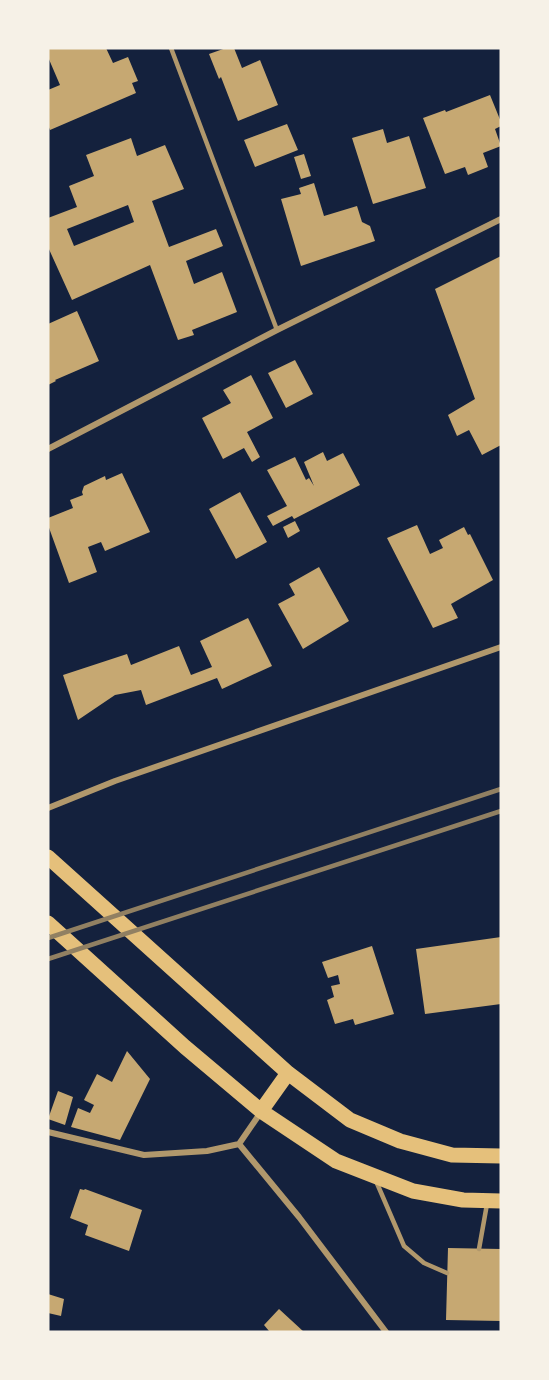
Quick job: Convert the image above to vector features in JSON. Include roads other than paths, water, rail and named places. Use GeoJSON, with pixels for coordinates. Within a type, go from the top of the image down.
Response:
{"type":"FeatureCollection","features":[{"type":"Feature","properties":{"kind":"main road"},"geometry":{"type":"LineString","coordinates":[[48,857],[288,1073],[350,1120],[400,1141],[452,1155],[501,1156]]}},
{"type":"Feature","properties":{"kind":"main road"},"geometry":{"type":"LineString","coordinates":[[48,923],[261,1111],[336,1161],[413,1191],[463,1200],[494,1201]]}},
{"type":"Feature","properties":{"kind":"main road"},"geometry":{"type":"LineString","coordinates":[[261,1111],[288,1073]]}},
{"type":"Feature","properties":{"kind":"street"},"geometry":{"type":"LineString","coordinates":[[48,449],[277,330],[501,219]]}},
{"type":"Feature","properties":{"kind":"street"},"geometry":{"type":"LineString","coordinates":[[48,808],[115,781],[501,647]]}},
{"type":"Feature","properties":{"kind":"street"},"geometry":{"type":"LineString","coordinates":[[48,1132],[144,1155],[207,1151],[239,1144],[261,1111]]}},
{"type":"Feature","properties":{"kind":"street"},"geometry":{"type":"LineString","coordinates":[[239,1144],[299,1217],[386,1332]]}},
{"type":"Feature","properties":{"kind":"lane"},"geometry":{"type":"LineString","coordinates":[[171,48],[277,330]]}},
{"type":"Feature","properties":{"kind":"lane"},"geometry":{"type":"LineString","coordinates":[[374,1176],[404,1246],[424,1263],[447,1273]]}},
{"type":"Feature","properties":{"kind":"lane"},"geometry":{"type":"LineString","coordinates":[[479,1249],[494,1201]]}},
{"type":"Feature","properties":{"kind":"railway"},"geometry":{"type":"LineString","coordinates":[[48,938],[501,789]]}},
{"type":"Feature","properties":{"kind":"railway"},"geometry":{"type":"LineString","coordinates":[[48,959],[501,811]]}}]}
